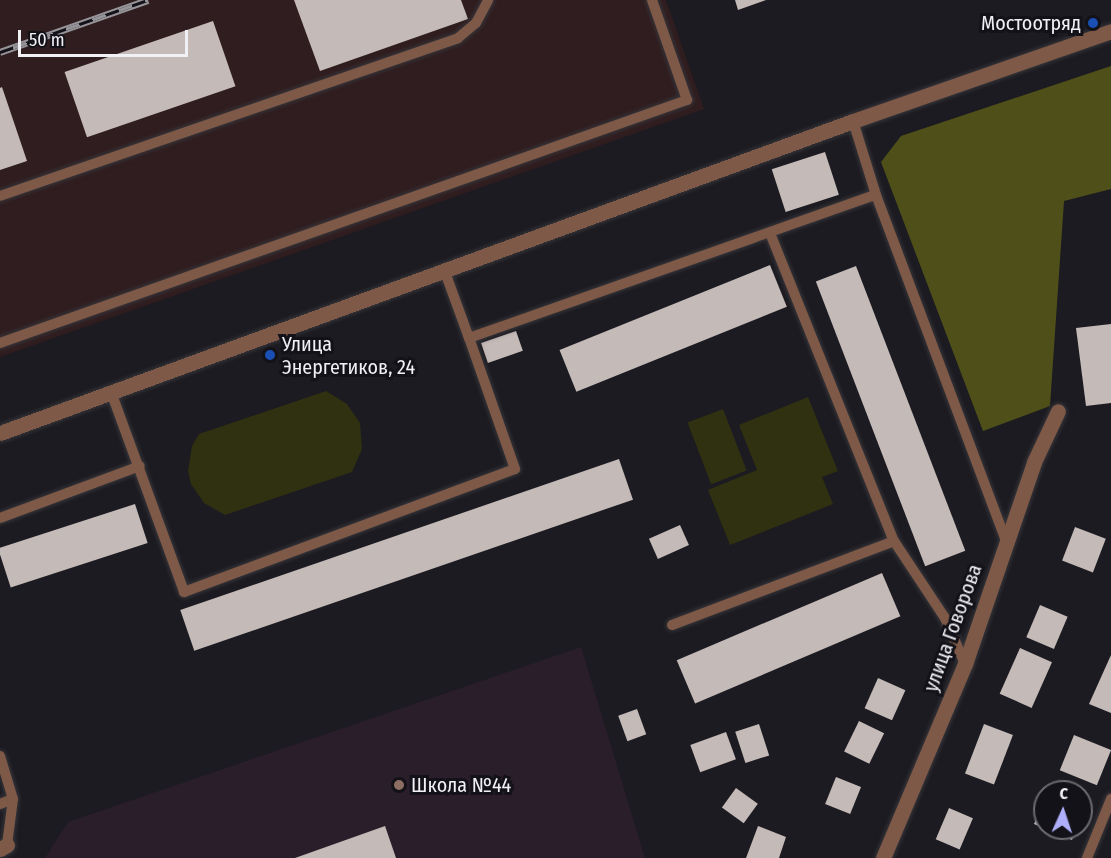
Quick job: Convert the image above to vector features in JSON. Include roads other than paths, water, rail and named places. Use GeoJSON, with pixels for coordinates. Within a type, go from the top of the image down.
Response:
{"type":"FeatureCollection","features":[{"type":"Feature","properties":{"kind":"street"},"geometry":{"type":"LineString","coordinates":[[0,433],[853,121],[1111,32]]}},
{"type":"Feature","properties":{"kind":"street","name":"улица Говорова"},"geometry":{"type":"LineString","coordinates":[[883,858],[965,664],[1034,462],[1058,411]]}},
{"type":"Feature","properties":{"kind":"lane"},"geometry":{"type":"LineString","coordinates":[[0,196],[458,38],[476,23],[488,0]]}},
{"type":"Feature","properties":{"kind":"lane"},"geometry":{"type":"LineString","coordinates":[[0,343],[687,100],[652,0]]}},
{"type":"Feature","properties":{"kind":"lane"},"geometry":{"type":"LineString","coordinates":[[853,121],[876,195],[1006,541]]}},
{"type":"Feature","properties":{"kind":"lane"},"geometry":{"type":"LineString","coordinates":[[469,338],[876,195]]}},
{"type":"Feature","properties":{"kind":"lane"},"geometry":{"type":"LineString","coordinates":[[770,233],[894,541],[945,618],[965,664]]}},
{"type":"Feature","properties":{"kind":"lane"},"geometry":{"type":"LineString","coordinates":[[111,392],[140,466],[184,592],[516,470],[445,272]]}},
{"type":"Feature","properties":{"kind":"lane"},"geometry":{"type":"LineString","coordinates":[[0,518],[140,466]]}},
{"type":"Feature","properties":{"kind":"lane"},"geometry":{"type":"LineString","coordinates":[[672,625],[894,541]]}},
{"type":"Feature","properties":{"kind":"lane"},"geometry":{"type":"LineString","coordinates":[[0,756],[14,799],[3,847]]}},
{"type":"Feature","properties":{"kind":"lane"},"geometry":{"type":"LineString","coordinates":[[0,804],[14,799]]}},
{"type":"Feature","properties":{"kind":"lane"},"geometry":{"type":"LineString","coordinates":[[1087,858],[1111,799]]}},
{"type":"Feature","properties":{"kind":"railway"},"geometry":{"type":"LineString","coordinates":[[0,52],[148,0]]}},
{"type":"Feature","properties":{"kind":"place","name":"Мостоотряд"},"geometry":{"type":"Point","coordinates":[1093,23]}},
{"type":"Feature","properties":{"kind":"place","name":"Улица Энергетиков, 24"},"geometry":{"type":"Point","coordinates":[270,355]}},
{"type":"Feature","properties":{"kind":"place","name":"Школа №44"},"geometry":{"type":"Point","coordinates":[399,785]}}]}
